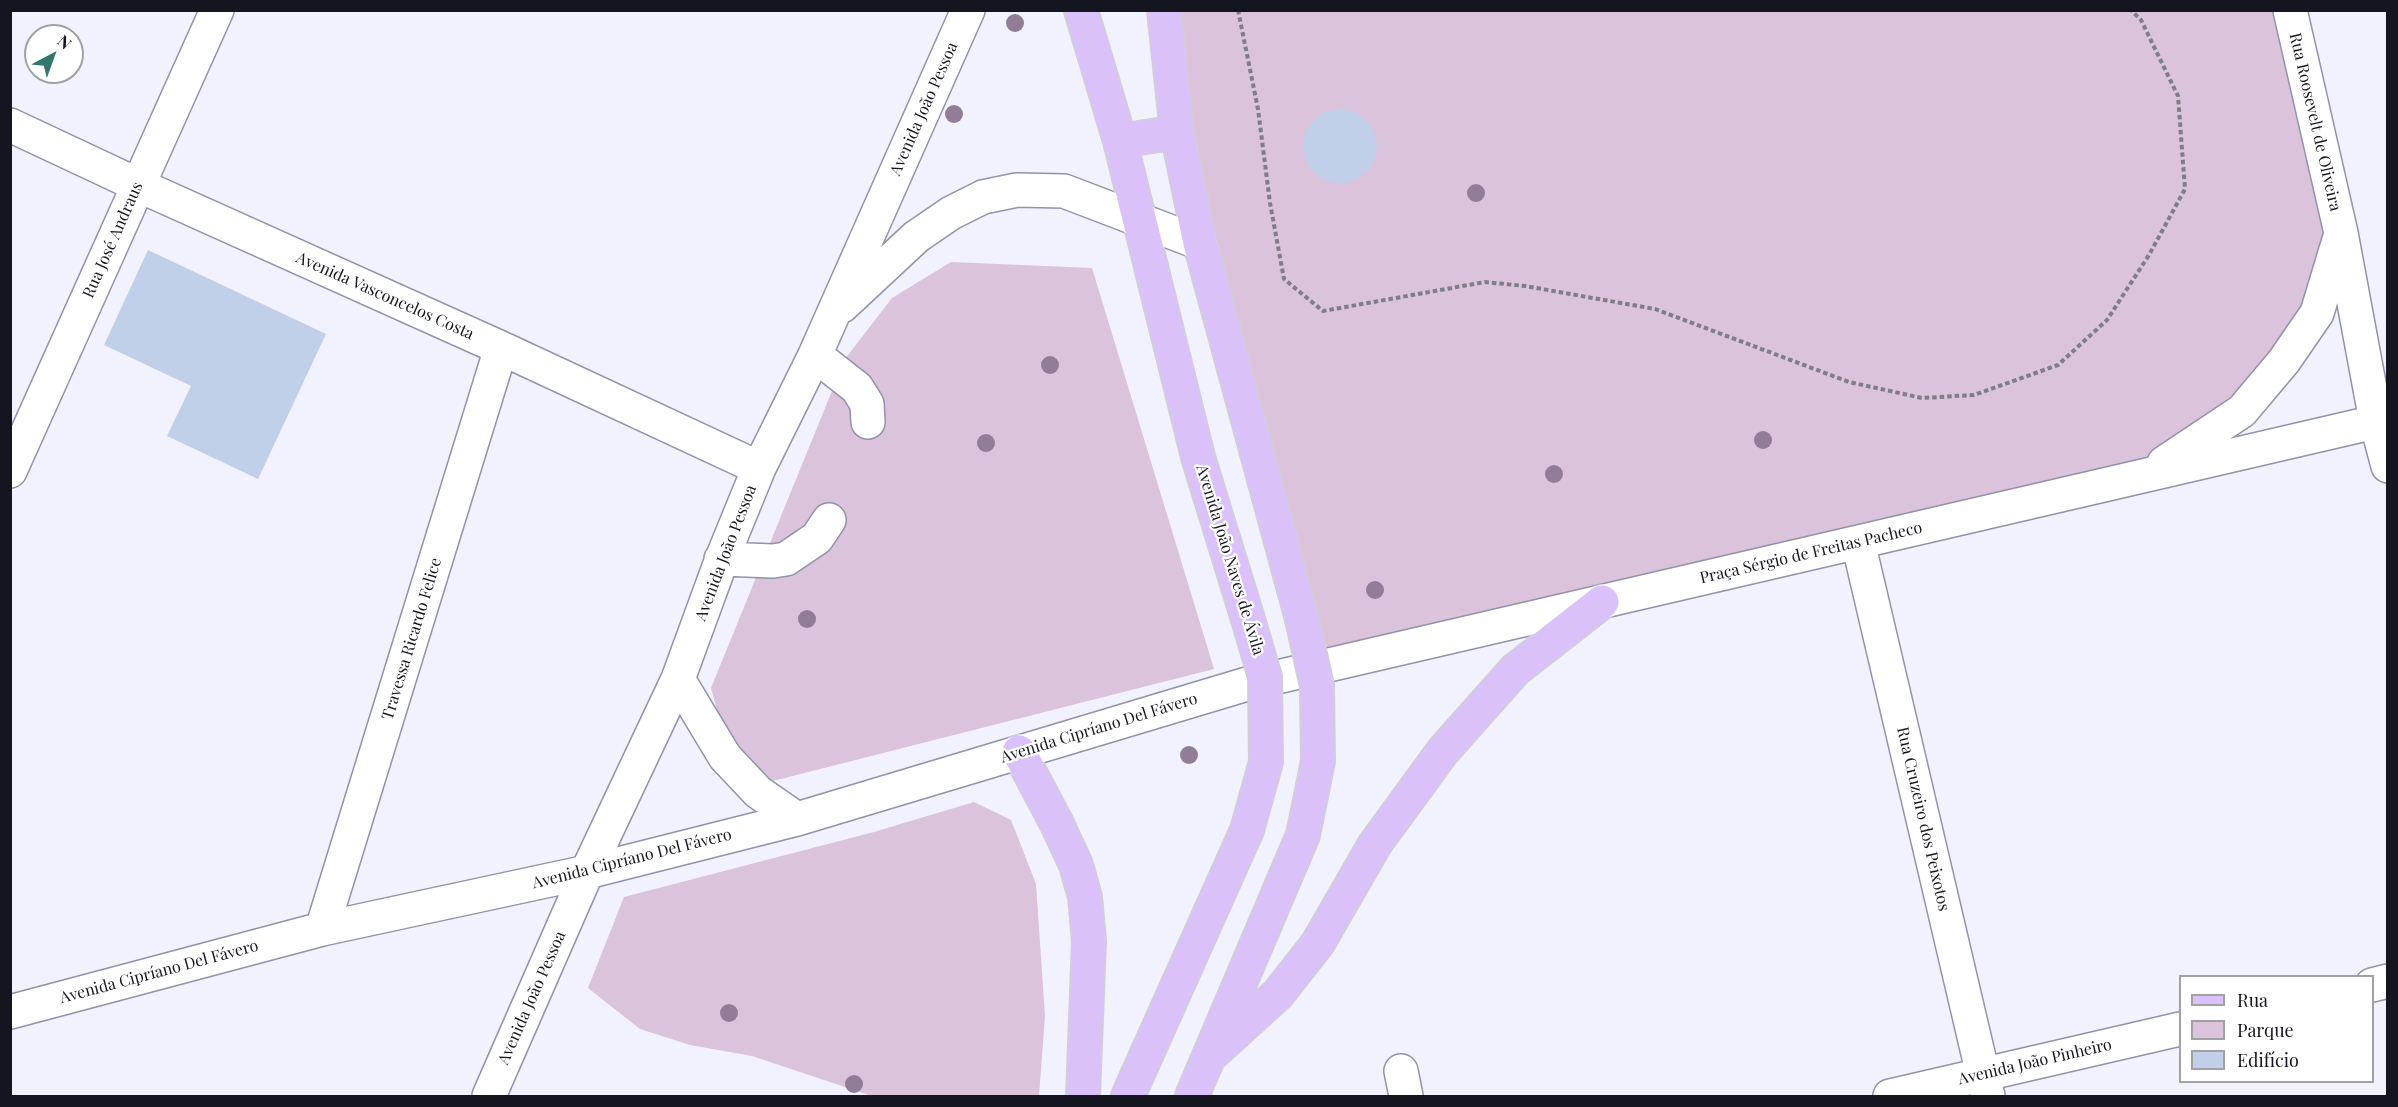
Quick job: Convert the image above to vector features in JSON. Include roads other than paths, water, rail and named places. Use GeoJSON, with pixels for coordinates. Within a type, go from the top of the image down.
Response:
{"type":"FeatureCollection","features":[{"type":"Feature","properties":{"kind":"main road","name":"Avenida João Naves de Ávila"},"geometry":{"type":"LineString","coordinates":[[1081,10],[1120,141],[1198,457],[1265,677],[1266,762],[1247,830],[1128,1096]]}},
{"type":"Feature","properties":{"kind":"main road"},"geometry":{"type":"LineString","coordinates":[[1164,10],[1177,132],[1200,243],[1302,619],[1317,686],[1318,761],[1303,835],[1192,1096]]}},
{"type":"Feature","properties":{"kind":"main road"},"geometry":{"type":"LineString","coordinates":[[1120,141],[1177,132]]}},
{"type":"Feature","properties":{"kind":"main road"},"geometry":{"type":"LineString","coordinates":[[1212,1053],[1278,994],[1318,943],[1375,844],[1443,751],[1515,670],[1602,602]]}},
{"type":"Feature","properties":{"kind":"main road"},"geometry":{"type":"LineString","coordinates":[[1019,752],[1076,865],[1085,897],[1089,941],[1080,1091]]}},
{"type":"Feature","properties":{"kind":"street","name":"Rua José Andraus"},"geometry":{"type":"LineString","coordinates":[[10,471],[217,10]]}},
{"type":"Feature","properties":{"kind":"street","name":"Avenida João Pessoa"},"geometry":{"type":"LineString","coordinates":[[489,1096],[587,872],[678,679],[722,559],[759,468],[815,355],[968,10]]}},
{"type":"Feature","properties":{"kind":"street","name":"Rua Roosevelt de Oliveira"},"geometry":{"type":"LineString","coordinates":[[2290,10],[2382,420],[2388,466]]}},
{"type":"Feature","properties":{"kind":"street","name":"Avenida Vasconcelos Costa"},"geometry":{"type":"LineString","coordinates":[[10,125],[138,186],[501,348],[759,468]]}},
{"type":"Feature","properties":{"kind":"street"},"geometry":{"type":"LineString","coordinates":[[831,315],[916,237],[951,213],[983,197],[1017,190],[1064,191],[1200,243]]}},
{"type":"Feature","properties":{"kind":"street","name":"Rua Roosevelt de Oliveira"},"geometry":{"type":"LineString","coordinates":[[2148,474],[2242,411],[2284,361],[2317,313],[2341,233]]}},
{"type":"Feature","properties":{"kind":"street","name":"Travessa Ricardo Felice"},"geometry":{"type":"LineString","coordinates":[[322,929],[501,348]]}},
{"type":"Feature","properties":{"kind":"street"},"geometry":{"type":"LineString","coordinates":[[815,355],[857,388],[867,404],[868,422]]}},
{"type":"Feature","properties":{"kind":"street","name":"Praça Sérgio de Freitas Pacheco"},"geometry":{"type":"LineString","coordinates":[[1247,684],[2382,420]]}},
{"type":"Feature","properties":{"kind":"street"},"geometry":{"type":"LineString","coordinates":[[722,559],[773,561],[786,559],[817,538],[829,520]]}},
{"type":"Feature","properties":{"kind":"street","name":"Rua Cruzeiro dos Peixotos"},"geometry":{"type":"LineString","coordinates":[[1858,542],[1985,1085]]}},
{"type":"Feature","properties":{"kind":"street"},"geometry":{"type":"LineString","coordinates":[[678,679],[725,757],[758,792],[798,819]]}},
{"type":"Feature","properties":{"kind":"street","name":"Avenida Cipríano Del Fávero"},"geometry":{"type":"LineString","coordinates":[[10,1012],[322,929],[587,872],[798,819],[1247,684]]}},
{"type":"Feature","properties":{"kind":"street","name":"Avenida João Pinheiro"},"geometry":{"type":"LineString","coordinates":[[1890,1096],[1985,1085],[2179,1030]]}}]}
